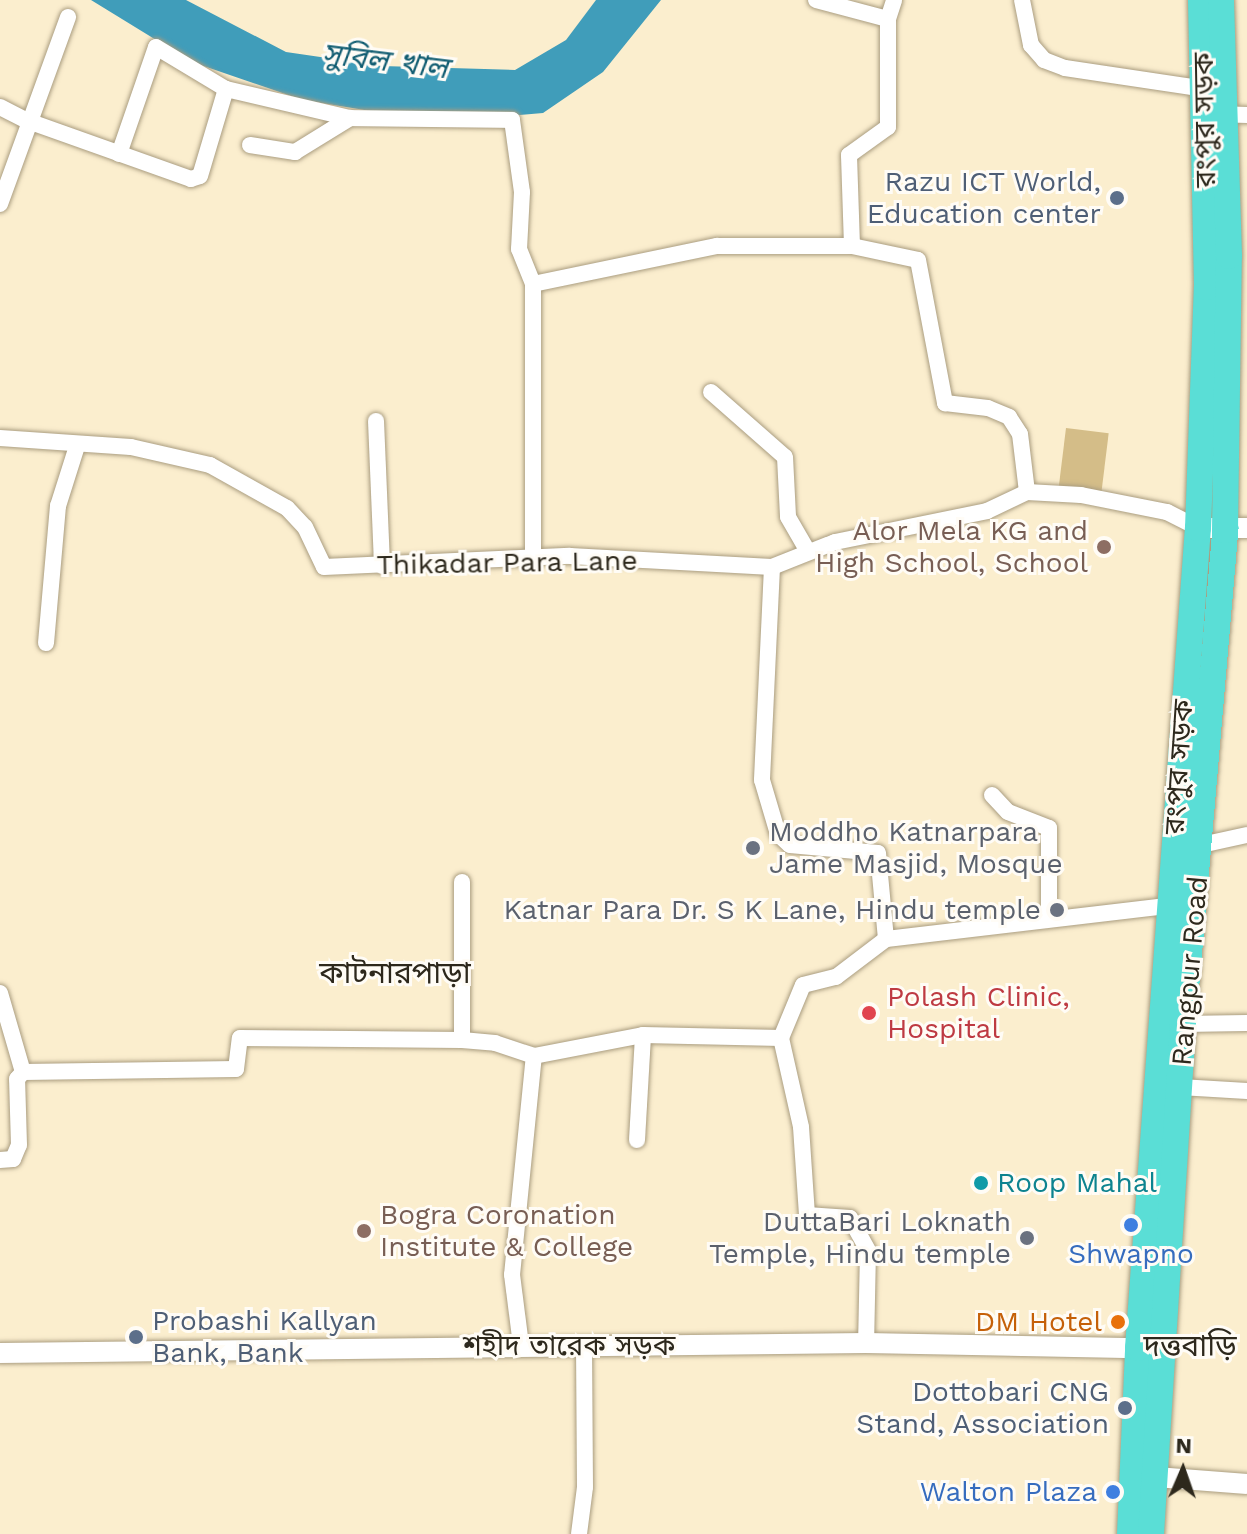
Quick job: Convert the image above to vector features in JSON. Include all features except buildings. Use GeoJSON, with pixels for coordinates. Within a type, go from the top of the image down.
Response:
{"type":"FeatureCollection","features":[{"type":"Feature","properties":{"kind":"highway","name":"রংপুর সড়ক"},"geometry":{"type":"LineString","coordinates":[[1201,0],[1221,108]]}},
{"type":"Feature","properties":{"kind":"highway","name":"রংপুর সড়ক"},"geometry":{"type":"LineString","coordinates":[[1130,1534],[1141,1476],[1169,906],[1198,528],[1207,287],[1221,108],[1221,0]]}},
{"type":"Feature","properties":{"kind":"highway","name":"Rangpur Road"},"geometry":{"type":"LineString","coordinates":[[1149,1348],[1180,1087],[1183,1024],[1236,529],[1229,256],[1221,108]]}},
{"type":"Feature","properties":{"kind":"highway","name":"রংপুর সড়ক"},"geometry":{"type":"LineString","coordinates":[[1141,1476],[1151,1534]]}},
{"type":"Feature","properties":{"kind":"street"},"geometry":{"type":"LineString","coordinates":[[816,0],[888,19]]}},
{"type":"Feature","properties":{"kind":"street"},"geometry":{"type":"LineString","coordinates":[[852,246],[849,155],[888,127],[888,19],[894,0]]}},
{"type":"Feature","properties":{"kind":"street"},"geometry":{"type":"LineString","coordinates":[[1022,0],[1031,45],[1044,60],[1221,108]]}},
{"type":"Feature","properties":{"kind":"street"},"geometry":{"type":"LineString","coordinates":[[0,204],[68,17]]}},
{"type":"Feature","properties":{"kind":"street"},"geometry":{"type":"LineString","coordinates":[[119,154],[156,47],[226,89],[350,118],[512,120],[522,192],[519,249],[533,284],[533,560]]}},
{"type":"Feature","properties":{"kind":"street"},"geometry":{"type":"LineString","coordinates":[[0,107],[28,121],[191,179],[200,176],[226,89]]}},
{"type":"Feature","properties":{"kind":"street"},"geometry":{"type":"LineString","coordinates":[[250,145],[295,152],[350,118]]}},
{"type":"Feature","properties":{"kind":"street"},"geometry":{"type":"LineString","coordinates":[[533,284],[694,249],[852,246],[918,260],[945,403],[988,408],[1009,417],[1020,434],[1027,492]]}},
{"type":"Feature","properties":{"kind":"street"},"geometry":{"type":"LineString","coordinates":[[711,392],[785,457],[788,517],[808,551]]}},
{"type":"Feature","properties":{"kind":"street"},"geometry":{"type":"LineString","coordinates":[[376,421],[382,566]]}},
{"type":"Feature","properties":{"kind":"street"},"geometry":{"type":"LineString","coordinates":[[0,438],[77,446],[58,506],[46,643]]}},
{"type":"Feature","properties":{"kind":"street","name":"Thikadar Para Lane"},"geometry":{"type":"LineString","coordinates":[[77,446],[172,452],[243,480],[287,508],[305,527],[324,567],[570,556],[772,567],[808,551],[906,524],[987,511],[1027,492],[1081,495],[1167,512],[1198,528]]}},
{"type":"Feature","properties":{"kind":"street"},"geometry":{"type":"LineString","coordinates":[[1198,528],[1236,529]]}},
{"type":"Feature","properties":{"kind":"street"},"geometry":{"type":"LineString","coordinates":[[772,567],[762,780],[778,834],[790,845],[878,853],[886,939]]}},
{"type":"Feature","properties":{"kind":"street"},"geometry":{"type":"LineString","coordinates":[[992,795],[1008,812],[1049,828],[1049,918]]}},
{"type":"Feature","properties":{"kind":"street"},"geometry":{"type":"LineString","coordinates":[[1201,845],[1247,835]]}},
{"type":"Feature","properties":{"kind":"street"},"geometry":{"type":"LineString","coordinates":[[462,882],[462,1040]]}},
{"type":"Feature","properties":{"kind":"street"},"geometry":{"type":"LineString","coordinates":[[866,1343],[868,1251],[850,1218],[807,1215],[801,1127],[781,1038],[803,985],[836,977],[886,939],[1169,906]]}},
{"type":"Feature","properties":{"kind":"street"},"geometry":{"type":"LineString","coordinates":[[0,993],[23,1072],[17,1088],[19,1145],[13,1159],[0,1160]]}},
{"type":"Feature","properties":{"kind":"street"},"geometry":{"type":"LineString","coordinates":[[1183,1024],[1247,1023]]}},
{"type":"Feature","properties":{"kind":"street"},"geometry":{"type":"LineString","coordinates":[[23,1072],[236,1069],[240,1038],[462,1040],[495,1043],[534,1056],[643,1035],[781,1038]]}},
{"type":"Feature","properties":{"kind":"street"},"geometry":{"type":"LineString","coordinates":[[637,1140],[643,1035]]}},
{"type":"Feature","properties":{"kind":"street"},"geometry":{"type":"LineString","coordinates":[[521,1345],[512,1275],[534,1056]]}},
{"type":"Feature","properties":{"kind":"street"},"geometry":{"type":"LineString","coordinates":[[1180,1087],[1247,1091]]}},
{"type":"Feature","properties":{"kind":"street","name":"শহীদ তারেক সড়ক"},"geometry":{"type":"LineString","coordinates":[[0,1353],[866,1343],[1149,1348]]}},
{"type":"Feature","properties":{"kind":"street"},"geometry":{"type":"LineString","coordinates":[[579,1534],[585,1487],[584,1347]]}},
{"type":"Feature","properties":{"kind":"street"},"geometry":{"type":"LineString","coordinates":[[1141,1476],[1247,1484]]}},
{"type":"Feature","properties":{"kind":"shaded area"},"geometry":{"type":"Polygon","coordinates":[[[1066,428],[1109,433],[1101,492],[1059,487],[1066,428]]]}},
{"type":"Feature","properties":{"kind":"water"},"geometry":{"type":"Polygon","coordinates":[[[91,0],[186,0],[286,52],[382,66],[515,70],[566,40],[596,0],[661,0],[603,72],[543,113],[471,119],[420,119],[303,100],[192,62],[91,0]]]}},
{"type":"Feature","properties":{"kind":"place","name":"Razu ICT World, Education center"},"geometry":{"type":"Point","coordinates":[1117,198]}},
{"type":"Feature","properties":{"kind":"place","name":"Alor Mela KG and High School, School"},"geometry":{"type":"Point","coordinates":[1104,547]}},
{"type":"Feature","properties":{"kind":"place","name":"Moddho Katnarpara Jame Masjid, Mosque"},"geometry":{"type":"Point","coordinates":[753,848]}},
{"type":"Feature","properties":{"kind":"place","name":"Katnar Para Dr. S K Lane, Hindu temple"},"geometry":{"type":"Point","coordinates":[1057,910]}},
{"type":"Feature","properties":{"kind":"place","name":"Polash Clinic, Hospital"},"geometry":{"type":"Point","coordinates":[869,1013]}},
{"type":"Feature","properties":{"kind":"place","name":"Roop Mahal"},"geometry":{"type":"Point","coordinates":[981,1183]}},
{"type":"Feature","properties":{"kind":"place","name":"Shwapno"},"geometry":{"type":"Point","coordinates":[1131,1225]}},
{"type":"Feature","properties":{"kind":"place","name":"Bogra Coronation Institute & College"},"geometry":{"type":"Point","coordinates":[364,1231]}},
{"type":"Feature","properties":{"kind":"place","name":"DuttaBari Loknath Temple, Hindu temple"},"geometry":{"type":"Point","coordinates":[1027,1238]}},
{"type":"Feature","properties":{"kind":"place","name":"DM Hotel"},"geometry":{"type":"Point","coordinates":[1118,1322]}},
{"type":"Feature","properties":{"kind":"place","name":"Probashi Kallyan Bank, Bank"},"geometry":{"type":"Point","coordinates":[136,1337]}},
{"type":"Feature","properties":{"kind":"place","name":"Dottobari CNG Stand, Association"},"geometry":{"type":"Point","coordinates":[1125,1408]}},
{"type":"Feature","properties":{"kind":"place","name":"Walton Plaza"},"geometry":{"type":"Point","coordinates":[1113,1492]}},
{"type":"Feature","properties":{"kind":"district","name":"কাটনারপাড়া"},"geometry":{"type":"Point","coordinates":[395,973]}},
{"type":"Feature","properties":{"kind":"district","name":"দত্তবাড়ি"},"geometry":{"type":"Point","coordinates":[1190,1346]}},
{"type":"Feature","properties":{"kind":"water label","name":"সুবিল খাল"},"geometry":{"type":"Point","coordinates":[385,61]}}]}
